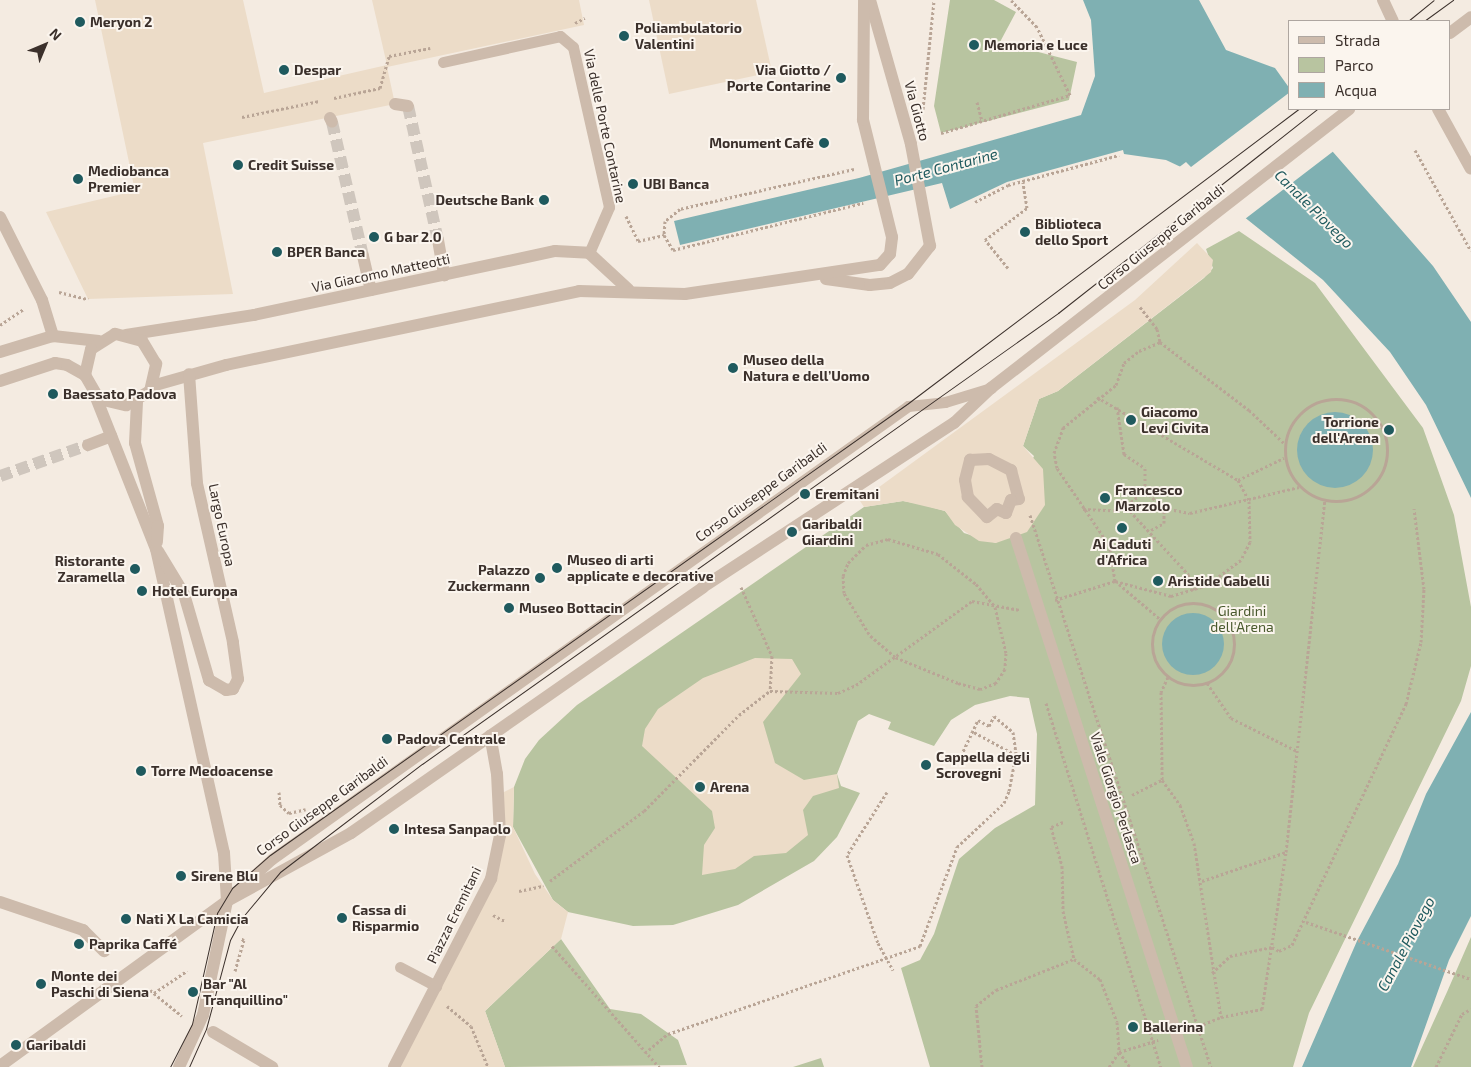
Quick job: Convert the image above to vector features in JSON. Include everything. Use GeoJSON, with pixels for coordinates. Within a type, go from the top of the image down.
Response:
{"type":"FeatureCollection","features":[{"type":"Feature","properties":{"kind":"street"},"geometry":{"type":"LineString","coordinates":[[95,395],[115,405],[137,402],[152,386],[189,374],[579,291],[629,290],[685,294],[818,277],[880,265],[890,254],[892,237],[863,120],[864,0]]}},
{"type":"Feature","properties":{"kind":"street","name":"Via Giotto"},"geometry":{"type":"LineString","coordinates":[[818,277],[870,286],[890,283],[921,261],[930,246],[929,222],[912,150],[870,0]]}},
{"type":"Feature","properties":{"kind":"street"},"geometry":{"type":"LineString","coordinates":[[1383,0],[1393,20]]}},
{"type":"Feature","properties":{"kind":"street"},"geometry":{"type":"LineString","coordinates":[[1451,32],[1471,18]]}},
{"type":"Feature","properties":{"kind":"street"},"geometry":{"type":"LineString","coordinates":[[395,104],[408,106]]}},
{"type":"Feature","properties":{"kind":"street","name":"Corso Giuseppe Garibaldi"},"geometry":{"type":"LineString","coordinates":[[0,1066],[227,901],[351,833],[703,587],[887,470],[954,422],[990,388],[1050,346],[1192,230],[1349,110]]}},
{"type":"Feature","properties":{"kind":"street"},"geometry":{"type":"LineString","coordinates":[[1439,110],[1471,169]]}},
{"type":"Feature","properties":{"kind":"street"},"geometry":{"type":"LineString","coordinates":[[0,218],[42,300],[53,336]]}},
{"type":"Feature","properties":{"kind":"street"},"geometry":{"type":"LineString","coordinates":[[438,240],[444,275]]}},
{"type":"Feature","properties":{"kind":"street","name":"Via Giacomo Matteotti"},"geometry":{"type":"LineString","coordinates":[[0,352],[53,336],[99,341],[371,290],[555,251],[589,253]]}},
{"type":"Feature","properties":{"kind":"street"},"geometry":{"type":"LineString","coordinates":[[589,253],[629,290]]}},
{"type":"Feature","properties":{"kind":"street"},"geometry":{"type":"LineString","coordinates":[[363,256],[371,290]]}},
{"type":"Feature","properties":{"kind":"street"},"geometry":{"type":"LineString","coordinates":[[126,335],[142,341],[152,354],[156,370],[152,386]]}},
{"type":"Feature","properties":{"kind":"street"},"geometry":{"type":"LineString","coordinates":[[88,445],[111,436],[85,375],[88,354],[99,341]]}},
{"type":"Feature","properties":{"kind":"street"},"geometry":{"type":"LineString","coordinates":[[0,381],[55,364],[85,375]]}},
{"type":"Feature","properties":{"kind":"street","name":"Largo Europa"},"geometry":{"type":"LineString","coordinates":[[156,549],[172,568],[184,594],[209,680],[226,690],[233,689],[238,679],[233,642],[197,483],[196,423],[189,374]]}},
{"type":"Feature","properties":{"kind":"street"},"geometry":{"type":"LineString","coordinates":[[137,402],[135,443],[158,526],[156,549]]}},
{"type":"Feature","properties":{"kind":"street","name":"Largo Europa"},"geometry":{"type":"LineString","coordinates":[[111,436],[126,463],[156,549],[218,814],[227,901],[203,1015],[179,1067]]}},
{"type":"Feature","properties":{"kind":"street"},"geometry":{"type":"LineString","coordinates":[[989,459],[1011,470],[1019,500],[1011,500],[1006,513],[997,509],[987,517],[968,497],[966,480],[970,460],[989,459]]}},
{"type":"Feature","properties":{"kind":"street","name":"Viale Giorgio Perlasca"},"geometry":{"type":"LineString","coordinates":[[1016,538],[1187,1067]]}},
{"type":"Feature","properties":{"kind":"street","name":"Piazza Eremitani"},"geometry":{"type":"LineString","coordinates":[[394,1067],[491,879],[497,857],[498,788],[490,736]]}},
{"type":"Feature","properties":{"kind":"street"},"geometry":{"type":"LineString","coordinates":[[0,902],[83,930],[104,951]]}},
{"type":"Feature","properties":{"kind":"street"},"geometry":{"type":"LineString","coordinates":[[213,1032],[272,1067]]}},
{"type":"Feature","properties":{"kind":"lane","name":"Via delle Porte Contarine"},"geometry":{"type":"LineString","coordinates":[[442,62],[560,36],[573,47],[609,207],[589,253]]}},
{"type":"Feature","properties":{"kind":"lane","name":"Corso Giuseppe Garibaldi"},"geometry":{"type":"LineString","coordinates":[[227,901],[272,859],[908,406],[951,401],[990,388]]}},
{"type":"Feature","properties":{"kind":"lane"},"geometry":{"type":"LineString","coordinates":[[400,967],[434,991]]}},
{"type":"Feature","properties":{"kind":"path"},"geometry":{"type":"LineString","coordinates":[[920,114],[926,95],[934,0]]}},
{"type":"Feature","properties":{"kind":"path"},"geometry":{"type":"LineString","coordinates":[[941,133],[1070,95],[1038,27],[1011,0]]}},
{"type":"Feature","properties":{"kind":"path"},"geometry":{"type":"LineString","coordinates":[[574,20],[585,18]]}},
{"type":"Feature","properties":{"kind":"path"},"geometry":{"type":"LineString","coordinates":[[242,117],[380,88],[390,56],[439,46],[442,62]]}},
{"type":"Feature","properties":{"kind":"path"},"geometry":{"type":"LineString","coordinates":[[976,102],[982,120]]}},
{"type":"Feature","properties":{"kind":"path"},"geometry":{"type":"LineString","coordinates":[[1415,150],[1471,250]]}},
{"type":"Feature","properties":{"kind":"path"},"geometry":{"type":"LineString","coordinates":[[975,202],[1023,182],[1119,155]]}},
{"type":"Feature","properties":{"kind":"path"},"geometry":{"type":"LineString","coordinates":[[854,169],[680,209],[665,221],[664,235],[673,250],[863,203]]}},
{"type":"Feature","properties":{"kind":"path"},"geometry":{"type":"LineString","coordinates":[[1008,268],[985,240],[1027,208],[1023,182]]}},
{"type":"Feature","properties":{"kind":"path"},"geometry":{"type":"LineString","coordinates":[[626,210],[627,225],[638,241],[664,235]]}},
{"type":"Feature","properties":{"kind":"path"},"geometry":{"type":"LineString","coordinates":[[58,292],[88,299]]}},
{"type":"Feature","properties":{"kind":"path"},"geometry":{"type":"LineString","coordinates":[[0,325],[27,307]]}},
{"type":"Feature","properties":{"kind":"path"},"geometry":{"type":"LineString","coordinates":[[1140,307],[1158,329],[1160,342],[1249,410],[1285,444]]}},
{"type":"Feature","properties":{"kind":"path"},"geometry":{"type":"LineString","coordinates":[[1160,342],[1124,363],[1116,385],[1097,397],[1063,428],[1054,453],[1057,468],[1082,509],[1109,546],[1115,581],[1160,619]]}},
{"type":"Feature","properties":{"kind":"path"},"geometry":{"type":"LineString","coordinates":[[550,882],[644,811],[738,715],[770,691],[838,692],[895,657],[972,601],[1017,611],[1115,581],[1159,594],[1194,590],[1241,560],[1250,542],[1250,501],[1238,480],[1117,407],[1097,397]]}},
{"type":"Feature","properties":{"kind":"path"},"geometry":{"type":"LineString","coordinates":[[1323,401],[1349,402],[1372,414],[1387,446],[1378,479],[1350,500],[1325,500],[1299,487],[1284,458],[1285,444],[1294,420],[1323,401]]}},
{"type":"Feature","properties":{"kind":"path"},"geometry":{"type":"LineString","coordinates":[[1117,407],[1124,454],[1145,468],[1145,491],[1164,508],[1190,513],[1250,501],[1299,487]]}},
{"type":"Feature","properties":{"kind":"path"},"geometry":{"type":"LineString","coordinates":[[1238,480],[1284,458]]}},
{"type":"Feature","properties":{"kind":"path"},"geometry":{"type":"LineString","coordinates":[[1130,511],[1130,502],[1145,491]]}},
{"type":"Feature","properties":{"kind":"path"},"geometry":{"type":"LineString","coordinates":[[1199,1026],[1221,1017],[1262,1010],[1286,852],[1325,500]]}},
{"type":"Feature","properties":{"kind":"path"},"geometry":{"type":"LineString","coordinates":[[1151,530],[1164,523],[1164,508]]}},
{"type":"Feature","properties":{"kind":"path"},"geometry":{"type":"LineString","coordinates":[[1082,509],[1130,511],[1151,530],[1160,547],[1188,574],[1194,590]]}},
{"type":"Feature","properties":{"kind":"path"},"geometry":{"type":"LineString","coordinates":[[1212,973],[1230,956],[1272,947],[1279,951],[1292,945],[1306,922],[1406,704],[1421,642],[1424,589],[1414,509]]}},
{"type":"Feature","properties":{"kind":"path"},"geometry":{"type":"LineString","coordinates":[[1036,522],[1211,1067]]}},
{"type":"Feature","properties":{"kind":"path"},"geometry":{"type":"LineString","coordinates":[[902,540],[938,554],[976,584],[995,607],[1006,653],[1005,669],[996,683],[980,689],[965,685],[895,657],[869,634],[844,593],[848,563],[866,545],[902,540]]}},
{"type":"Feature","properties":{"kind":"path"},"geometry":{"type":"LineString","coordinates":[[741,587],[772,656],[770,691]]}},
{"type":"Feature","properties":{"kind":"path"},"geometry":{"type":"LineString","coordinates":[[1014,603],[1020,620]]}},
{"type":"Feature","properties":{"kind":"path"},"geometry":{"type":"LineString","coordinates":[[1197,603],[1216,610],[1230,626],[1234,653],[1228,666],[1207,683],[1186,684],[1168,677],[1154,656],[1154,631],[1160,619],[1183,604],[1197,603]]}},
{"type":"Feature","properties":{"kind":"path"},"geometry":{"type":"LineString","coordinates":[[1168,677],[1161,692],[1162,780],[1180,805],[1202,881],[1212,973],[1221,1017]]}},
{"type":"Feature","properties":{"kind":"path"},"geometry":{"type":"LineString","coordinates":[[1207,683],[1231,718],[1297,751]]}},
{"type":"Feature","properties":{"kind":"path"},"geometry":{"type":"LineString","coordinates":[[1044,695],[1161,1067]]}},
{"type":"Feature","properties":{"kind":"path"},"geometry":{"type":"LineString","coordinates":[[645,1053],[668,1034],[913,950],[925,938],[949,862],[957,847],[1004,803],[1016,755],[1013,732],[1004,721],[994,716],[990,723],[978,720],[959,760]]}},
{"type":"Feature","properties":{"kind":"path"},"geometry":{"type":"LineString","coordinates":[[972,731],[1016,755]]}},
{"type":"Feature","properties":{"kind":"path"},"geometry":{"type":"LineString","coordinates":[[1132,795],[1162,780]]}},
{"type":"Feature","properties":{"kind":"path"},"geometry":{"type":"LineString","coordinates":[[279,792],[280,805],[288,813],[309,808]]}},
{"type":"Feature","properties":{"kind":"path"},"geometry":{"type":"LineString","coordinates":[[887,792],[847,856],[893,970]]}},
{"type":"Feature","properties":{"kind":"path"},"geometry":{"type":"LineString","coordinates":[[1063,822],[1051,827],[1062,866],[1062,911],[1074,959],[1100,979],[1117,1022],[1119,1052],[1130,1067]]}},
{"type":"Feature","properties":{"kind":"path"},"geometry":{"type":"LineString","coordinates":[[1202,881],[1286,852]]}},
{"type":"Feature","properties":{"kind":"path"},"geometry":{"type":"LineString","coordinates":[[519,891],[543,886]]}},
{"type":"Feature","properties":{"kind":"path"},"geometry":{"type":"LineString","coordinates":[[1306,922],[1471,979]]}},
{"type":"Feature","properties":{"kind":"path"},"geometry":{"type":"LineString","coordinates":[[234,972],[244,940],[240,938]]}},
{"type":"Feature","properties":{"kind":"path"},"geometry":{"type":"LineString","coordinates":[[552,946],[659,1067]]}},
{"type":"Feature","properties":{"kind":"path"},"geometry":{"type":"LineString","coordinates":[[982,1067],[976,1006],[996,990],[1074,959]]}},
{"type":"Feature","properties":{"kind":"path"},"geometry":{"type":"LineString","coordinates":[[154,994],[187,970]]}},
{"type":"Feature","properties":{"kind":"path"},"geometry":{"type":"LineString","coordinates":[[150,990],[185,1018]]}},
{"type":"Feature","properties":{"kind":"path"},"geometry":{"type":"LineString","coordinates":[[434,991],[471,1026],[488,1067]]}},
{"type":"Feature","properties":{"kind":"path"},"geometry":{"type":"LineString","coordinates":[[1436,1067],[1462,1014],[1471,1008]]}},
{"type":"Feature","properties":{"kind":"path"},"geometry":{"type":"LineString","coordinates":[[1109,1067],[1119,1052],[1154,1041]]}},
{"type":"Feature","properties":{"kind":"green space"},"geometry":{"type":"Polygon","coordinates":[[[950,0],[994,0],[1016,12],[1000,42],[1077,62],[1069,100],[941,133],[934,106],[950,0]]]}},
{"type":"Feature","properties":{"kind":"green space","name":"Giardini dell'Arena"},"geometry":{"type":"Polygon","coordinates":[[[1239,231],[1315,283],[1423,428],[1454,515],[1471,607],[1471,666],[1461,701],[1309,1013],[1293,1067],[930,1067],[901,968],[920,960],[934,934],[959,859],[995,828],[1035,805],[1037,734],[1029,698],[1010,696],[975,705],[951,720],[934,746],[888,729],[891,722],[869,714],[858,721],[837,774],[841,786],[860,793],[837,837],[814,861],[738,905],[673,925],[633,926],[568,912],[553,900],[513,827],[514,787],[525,759],[539,740],[577,705],[864,507],[903,501],[920,504],[945,511],[964,533],[996,543],[1034,456],[1023,446],[1039,399],[1058,391],[1204,278],[1213,268],[1206,249],[1239,231]]]}},
{"type":"Feature","properties":{"kind":"green space"},"geometry":{"type":"Polygon","coordinates":[[[1471,937],[1471,1067],[1413,1067],[1447,992],[1471,937]]]}},
{"type":"Feature","properties":{"kind":"green space"},"geometry":{"type":"Polygon","coordinates":[[[561,939],[610,1009],[641,1014],[678,1040],[687,1065],[505,1067],[485,1011],[561,939]]]}},
{"type":"Feature","properties":{"kind":"green space"},"geometry":{"type":"Polygon","coordinates":[[[821,1058],[824,1067],[793,1067],[821,1058]]]}},
{"type":"Feature","properties":{"kind":"shaded area"},"geometry":{"type":"Polygon","coordinates":[[[95,0],[243,0],[264,93],[387,65],[372,0],[579,0],[584,25],[387,67],[395,104],[203,143],[233,294],[88,299],[46,212],[135,191],[95,0]]]}},
{"type":"Feature","properties":{"kind":"shaded area"},"geometry":{"type":"Polygon","coordinates":[[[649,0],[756,0],[772,72],[669,94],[649,0]]]}},
{"type":"Feature","properties":{"kind":"shaded area"},"geometry":{"type":"Polygon","coordinates":[[[1197,243],[1213,260],[1211,272],[1058,391],[1039,399],[1023,446],[1043,469],[1045,505],[1027,532],[996,543],[979,541],[955,525],[945,511],[903,501],[864,507],[860,501],[1135,300],[1197,243]]]}},
{"type":"Feature","properties":{"kind":"shaded area"},"geometry":{"type":"Polygon","coordinates":[[[755,658],[792,659],[801,674],[763,722],[775,763],[804,780],[837,774],[839,788],[813,796],[803,810],[808,835],[786,853],[754,856],[735,869],[702,875],[704,845],[715,828],[712,811],[642,746],[645,729],[658,709],[703,678],[755,658]]]}},
{"type":"Feature","properties":{"kind":"shaded area"},"geometry":{"type":"Polygon","coordinates":[[[514,787],[513,827],[535,874],[553,900],[568,912],[561,939],[485,1011],[505,1067],[394,1067],[491,879],[498,795],[514,787]]]}},
{"type":"Feature","properties":{"kind":"water"},"geometry":{"type":"Polygon","coordinates":[[[1083,0],[1199,0],[1226,50],[1275,68],[1288,86],[1288,110],[1304,110],[1333,152],[1433,266],[1471,322],[1471,498],[1426,405],[1390,352],[1323,280],[1183,168],[1166,160],[1124,154],[1123,150],[1007,182],[950,209],[942,183],[680,245],[674,221],[859,178],[1081,115],[1095,76],[1091,20],[1083,0]]]}},
{"type":"Feature","properties":{"kind":"water"},"geometry":{"type":"Polygon","coordinates":[[[1335,412],[1350,415],[1362,423],[1370,435],[1373,450],[1370,465],[1362,477],[1350,485],[1335,488],[1320,485],[1308,477],[1300,465],[1297,450],[1300,435],[1308,423],[1320,415],[1335,412]]]}},
{"type":"Feature","properties":{"kind":"water"},"geometry":{"type":"Polygon","coordinates":[[[1187,613],[1199,613],[1215,622],[1222,632],[1224,644],[1222,656],[1215,666],[1199,675],[1187,675],[1176,670],[1167,661],[1162,650],[1162,638],[1167,627],[1176,618],[1187,613]]]}},
{"type":"Feature","properties":{"kind":"water","name":"Canale Piovego"},"geometry":{"type":"Polygon","coordinates":[[[1471,712],[1471,916],[1449,960],[1411,1067],[1302,1067],[1357,941],[1398,864],[1426,794],[1471,712]]]}},
{"type":"Feature","properties":{"kind":"pier"},"geometry":{"type":"Polygon","coordinates":[[[1288,94],[1288,110],[1307,110],[1335,150],[1245,219],[1178,168],[1186,162],[1191,167],[1288,94]]]}},
{"type":"Feature","properties":{"kind":"tunnel"},"geometry":{"type":"LineString","coordinates":[[408,106],[438,240]]}},
{"type":"Feature","properties":{"kind":"tunnel"},"geometry":{"type":"LineString","coordinates":[[332,122],[363,256]]}},
{"type":"Feature","properties":{"kind":"tunnel"},"geometry":{"type":"LineString","coordinates":[[0,476],[88,445]]}},
{"type":"Feature","properties":{"kind":"tram line"},"geometry":{"type":"LineString","coordinates":[[1409,20],[1434,0]]}},
{"type":"Feature","properties":{"kind":"tram line"},"geometry":{"type":"LineString","coordinates":[[1425,20],[1453,0]]}},
{"type":"Feature","properties":{"kind":"tram line"},"geometry":{"type":"LineString","coordinates":[[170,1067],[192,1024],[217,913],[232,888],[270,855],[907,404],[1298,110]]}},
{"type":"Feature","properties":{"kind":"tram line"},"geometry":{"type":"LineString","coordinates":[[189,1067],[206,1029],[230,940],[241,919],[280,872],[422,764],[1058,313],[1316,110]]}},
{"type":"Feature","properties":{"kind":"place","name":"Meryon 2"},"geometry":{"type":"Point","coordinates":[80,22]}},
{"type":"Feature","properties":{"kind":"place","name":"Poliambulatorio Valentini"},"geometry":{"type":"Point","coordinates":[624,36]}},
{"type":"Feature","properties":{"kind":"place","name":"Memoria e Luce"},"geometry":{"type":"Point","coordinates":[974,45]}},
{"type":"Feature","properties":{"kind":"place","name":"Despar"},"geometry":{"type":"Point","coordinates":[284,70]}},
{"type":"Feature","properties":{"kind":"place","name":"Via Giotto / Porte Contarine"},"geometry":{"type":"Point","coordinates":[841,78]}},
{"type":"Feature","properties":{"kind":"place","name":"Monument Cafè"},"geometry":{"type":"Point","coordinates":[824,143]}},
{"type":"Feature","properties":{"kind":"place","name":"Credit Suisse"},"geometry":{"type":"Point","coordinates":[238,165]}},
{"type":"Feature","properties":{"kind":"place","name":"Mediobanca Premier"},"geometry":{"type":"Point","coordinates":[78,179]}},
{"type":"Feature","properties":{"kind":"place","name":"UBI Banca"},"geometry":{"type":"Point","coordinates":[633,184]}},
{"type":"Feature","properties":{"kind":"place","name":"Deutsche Bank"},"geometry":{"type":"Point","coordinates":[544,200]}},
{"type":"Feature","properties":{"kind":"place","name":"Biblioteca dello Sport"},"geometry":{"type":"Point","coordinates":[1025,232]}},
{"type":"Feature","properties":{"kind":"place","name":"G bar 2.0"},"geometry":{"type":"Point","coordinates":[374,237]}},
{"type":"Feature","properties":{"kind":"place","name":"BPER Banca"},"geometry":{"type":"Point","coordinates":[277,252]}},
{"type":"Feature","properties":{"kind":"place","name":"Museo della Natura e dell’Uomo"},"geometry":{"type":"Point","coordinates":[733,368]}},
{"type":"Feature","properties":{"kind":"place","name":"Baessato Padova"},"geometry":{"type":"Point","coordinates":[53,394]}},
{"type":"Feature","properties":{"kind":"place","name":"Giacomo Levi Civita"},"geometry":{"type":"Point","coordinates":[1131,420]}},
{"type":"Feature","properties":{"kind":"place","name":"Torrione dell'Arena"},"geometry":{"type":"Point","coordinates":[1389,430]}},
{"type":"Feature","properties":{"kind":"place","name":"Eremitani"},"geometry":{"type":"Point","coordinates":[805,494]}},
{"type":"Feature","properties":{"kind":"place","name":"Francesco Marzolo"},"geometry":{"type":"Point","coordinates":[1105,498]}},
{"type":"Feature","properties":{"kind":"place","name":"Ai Caduti d'Africa"},"geometry":{"type":"Point","coordinates":[1122,528]}},
{"type":"Feature","properties":{"kind":"place","name":"Garibaldi Giardini"},"geometry":{"type":"Point","coordinates":[792,532]}},
{"type":"Feature","properties":{"kind":"place","name":"Museo di arti applicate e decorative"},"geometry":{"type":"Point","coordinates":[557,568]}},
{"type":"Feature","properties":{"kind":"place","name":"Ristorante Zaramella"},"geometry":{"type":"Point","coordinates":[135,569]}},
{"type":"Feature","properties":{"kind":"place","name":"Palazzo Zuckermann"},"geometry":{"type":"Point","coordinates":[540,578]}},
{"type":"Feature","properties":{"kind":"place","name":"Aristide Gabelli"},"geometry":{"type":"Point","coordinates":[1158,581]}},
{"type":"Feature","properties":{"kind":"place","name":"Hotel Europa"},"geometry":{"type":"Point","coordinates":[142,591]}},
{"type":"Feature","properties":{"kind":"place","name":"Museo Bottacin"},"geometry":{"type":"Point","coordinates":[509,608]}},
{"type":"Feature","properties":{"kind":"place","name":"Padova Centrale"},"geometry":{"type":"Point","coordinates":[387,739]}},
{"type":"Feature","properties":{"kind":"place","name":"Cappella degli Scrovegni"},"geometry":{"type":"Point","coordinates":[926,765]}},
{"type":"Feature","properties":{"kind":"place","name":"Torre Medoacense"},"geometry":{"type":"Point","coordinates":[141,771]}},
{"type":"Feature","properties":{"kind":"place","name":"Arena"},"geometry":{"type":"Point","coordinates":[700,787]}},
{"type":"Feature","properties":{"kind":"place","name":"Intesa Sanpaolo"},"geometry":{"type":"Point","coordinates":[394,829]}},
{"type":"Feature","properties":{"kind":"place","name":"Sirene Blu"},"geometry":{"type":"Point","coordinates":[181,876]}},
{"type":"Feature","properties":{"kind":"place","name":"Cassa di Risparmio"},"geometry":{"type":"Point","coordinates":[342,918]}},
{"type":"Feature","properties":{"kind":"place","name":"Nati X La Camicia"},"geometry":{"type":"Point","coordinates":[126,919]}},
{"type":"Feature","properties":{"kind":"place","name":"Paprika Caffé"},"geometry":{"type":"Point","coordinates":[79,944]}},
{"type":"Feature","properties":{"kind":"place","name":"Monte dei Paschi di Siena"},"geometry":{"type":"Point","coordinates":[41,984]}},
{"type":"Feature","properties":{"kind":"place","name":"Bar \"Al Tranquillino\""},"geometry":{"type":"Point","coordinates":[193,992]}},
{"type":"Feature","properties":{"kind":"place","name":"Ballerina"},"geometry":{"type":"Point","coordinates":[1133,1027]}},
{"type":"Feature","properties":{"kind":"place","name":"Garibaldi"},"geometry":{"type":"Point","coordinates":[16,1045]}},
{"type":"Feature","properties":{"kind":"water label","name":"Porte Contarine"},"geometry":{"type":"Point","coordinates":[946,167]}}]}
